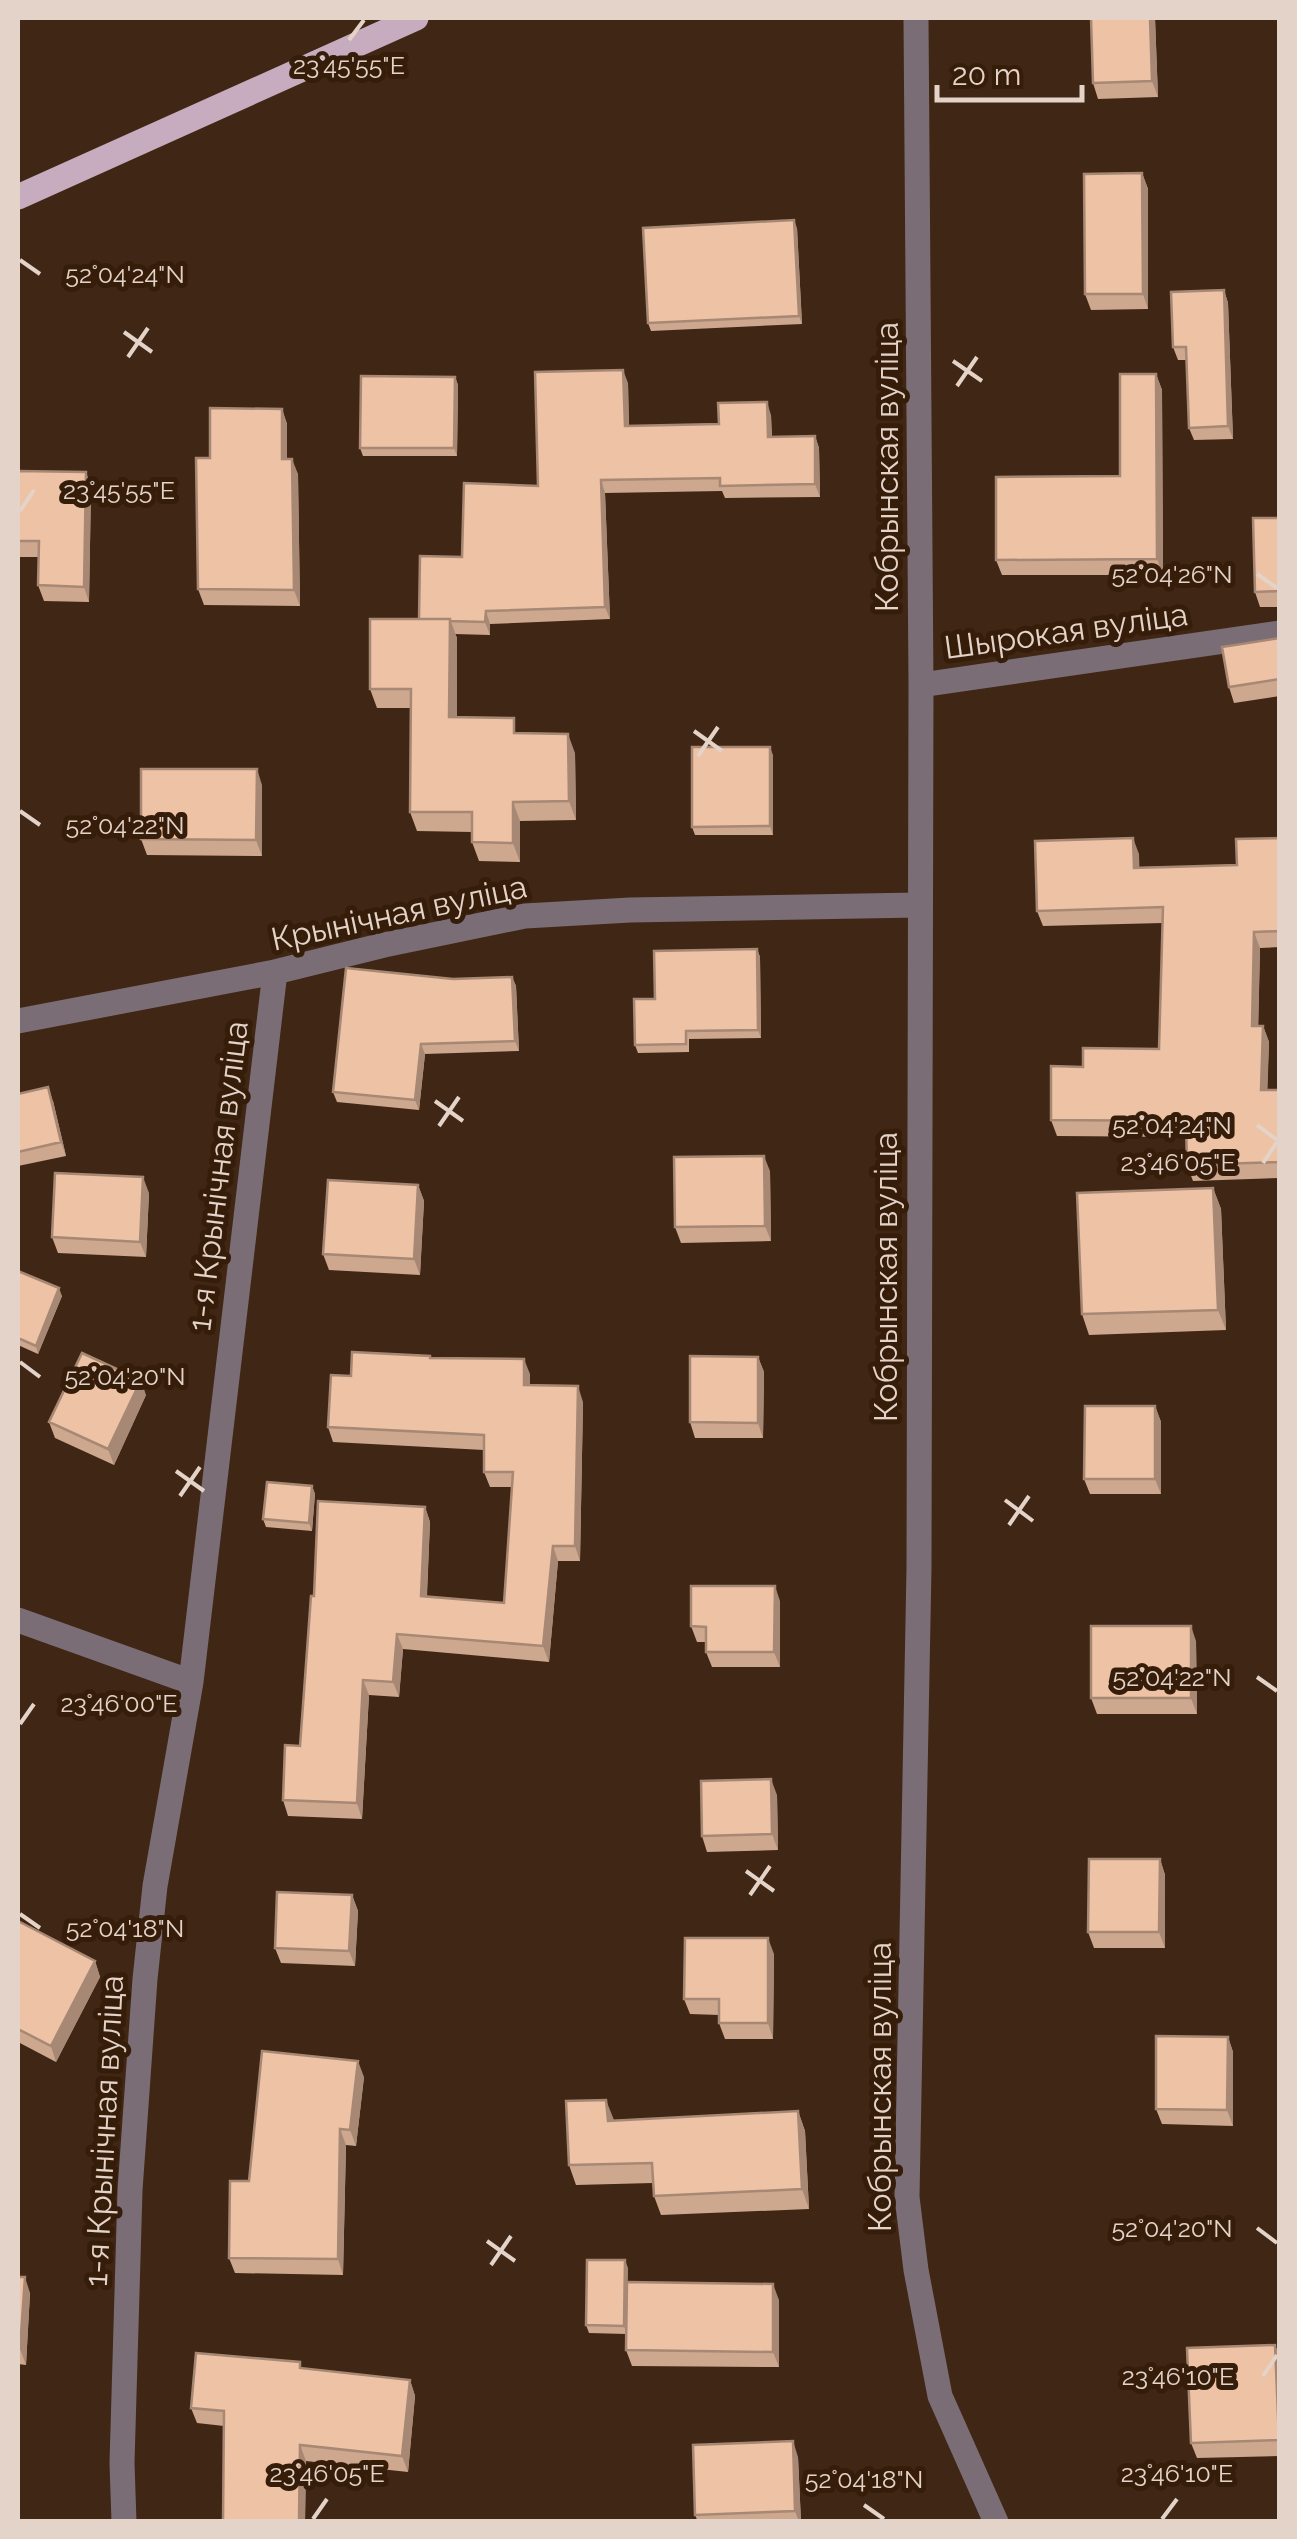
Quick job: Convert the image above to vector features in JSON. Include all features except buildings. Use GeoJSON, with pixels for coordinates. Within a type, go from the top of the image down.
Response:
{"type":"FeatureCollection","features":[{"type":"Feature","properties":{"kind":"main road"},"geometry":{"type":"LineString","coordinates":[[18,197],[416,18]]}},
{"type":"Feature","properties":{"kind":"street","name":"Кобрынская вуліца"},"geometry":{"type":"LineString","coordinates":[[916,18],[921,685],[919,1568],[907,2197],[916,2270],[940,2396],[996,2522]]}},
{"type":"Feature","properties":{"kind":"street","name":"Шырокая вуліца"},"geometry":{"type":"LineString","coordinates":[[921,685],[1280,634]]}},
{"type":"Feature","properties":{"kind":"street","name":"Крынічная вуліца"},"geometry":{"type":"LineString","coordinates":[[18,1021],[275,972],[525,916],[630,910],[918,905]]}},
{"type":"Feature","properties":{"kind":"street","name":"1-я Крынічная вуліца"},"geometry":{"type":"LineString","coordinates":[[124,2522],[122,2464],[136,2078],[155,1886],[192,1682],[275,972]]}},
{"type":"Feature","properties":{"kind":"street"},"geometry":{"type":"LineString","coordinates":[[18,1620],[192,1682]]}}]}
